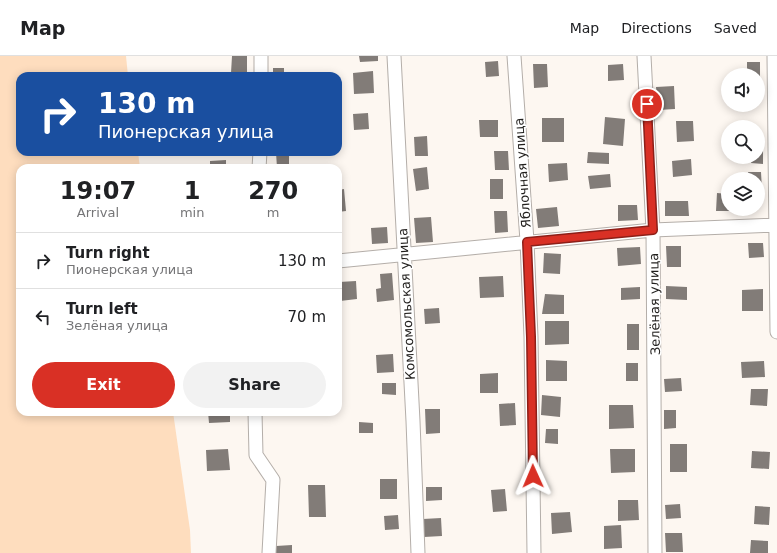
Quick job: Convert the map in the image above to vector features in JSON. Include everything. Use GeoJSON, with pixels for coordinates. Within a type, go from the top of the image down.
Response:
{"type":"FeatureCollection","features":[{"type":"Feature","properties":{"kind":"street"},"geometry":{"type":"LineString","coordinates":[[261,56],[261,72]]}},
{"type":"Feature","properties":{"kind":"street","name":"Комсомольская улица"},"geometry":{"type":"LineString","coordinates":[[394,56],[403,255],[413,421],[418,553]]}},
{"type":"Feature","properties":{"kind":"street","name":"Яблочная улица"},"geometry":{"type":"LineString","coordinates":[[514,56],[527,242],[531,337],[534,553]]}},
{"type":"Feature","properties":{"kind":"street","name":"Зелёная улица"},"geometry":{"type":"LineString","coordinates":[[644,56],[653,230],[655,553]]}},
{"type":"Feature","properties":{"kind":"street"},"geometry":{"type":"LineString","coordinates":[[774,56],[777,332]]}},
{"type":"Feature","properties":{"kind":"street"},"geometry":{"type":"LineString","coordinates":[[342,261],[653,230],[776,225]]}},
{"type":"Feature","properties":{"kind":"street"},"geometry":{"type":"LineString","coordinates":[[255,416],[256,456],[273,480],[269,553]]}},
{"type":"Feature","properties":{"kind":"shaded area"},"geometry":{"type":"Polygon","coordinates":[[[0,56],[126,56],[128,72],[16,72],[16,156],[138,156],[140,164],[16,164],[16,416],[174,416],[190,530],[191,553],[0,553],[0,56]]]}},
{"type":"Feature","properties":{"kind":"building"},"geometry":{"type":"Polygon","coordinates":[[[232,56],[247,56],[247,72],[231,72],[232,56]]]}},
{"type":"Feature","properties":{"kind":"building"},"geometry":{"type":"Polygon","coordinates":[[[359,56],[378,56],[378,61],[360,62],[359,56]]]}},
{"type":"Feature","properties":{"kind":"building"},"geometry":{"type":"Polygon","coordinates":[[[498,61],[499,76],[486,77],[485,62],[498,61]]]}},
{"type":"Feature","properties":{"kind":"building"},"geometry":{"type":"Polygon","coordinates":[[[747,62],[760,62],[760,68],[747,68],[747,62]]]}},
{"type":"Feature","properties":{"kind":"building"},"geometry":{"type":"Polygon","coordinates":[[[533,64],[547,64],[548,87],[534,88],[533,64]]]}},
{"type":"Feature","properties":{"kind":"building"},"geometry":{"type":"Polygon","coordinates":[[[623,64],[624,80],[608,81],[608,65],[623,64]]]}},
{"type":"Feature","properties":{"kind":"building"},"geometry":{"type":"Polygon","coordinates":[[[273,68],[284,68],[284,72],[273,72],[273,68]]]}},
{"type":"Feature","properties":{"kind":"building"},"geometry":{"type":"Polygon","coordinates":[[[373,71],[374,93],[354,94],[353,73],[373,71]]]}},
{"type":"Feature","properties":{"kind":"building"},"geometry":{"type":"Polygon","coordinates":[[[674,86],[675,109],[658,110],[656,87],[674,86]]]}},
{"type":"Feature","properties":{"kind":"building"},"geometry":{"type":"Polygon","coordinates":[[[368,113],[369,129],[354,130],[353,114],[368,113]]]}},
{"type":"Feature","properties":{"kind":"building"},"geometry":{"type":"Polygon","coordinates":[[[605,117],[625,119],[623,146],[603,144],[605,117]]]}},
{"type":"Feature","properties":{"kind":"building"},"geometry":{"type":"Polygon","coordinates":[[[542,118],[564,118],[564,142],[542,142],[542,118]]]}},
{"type":"Feature","properties":{"kind":"building"},"geometry":{"type":"Polygon","coordinates":[[[479,120],[498,120],[498,137],[480,137],[479,120]]]}},
{"type":"Feature","properties":{"kind":"building"},"geometry":{"type":"Polygon","coordinates":[[[676,121],[693,121],[694,141],[677,142],[676,121]]]}},
{"type":"Feature","properties":{"kind":"building"},"geometry":{"type":"Polygon","coordinates":[[[427,136],[428,156],[415,156],[414,137],[427,136]]]}},
{"type":"Feature","properties":{"kind":"building"},"geometry":{"type":"Polygon","coordinates":[[[494,151],[508,151],[509,170],[495,170],[494,151]]]}},
{"type":"Feature","properties":{"kind":"building"},"geometry":{"type":"Polygon","coordinates":[[[588,152],[609,153],[609,164],[587,163],[588,152]]]}},
{"type":"Feature","properties":{"kind":"building"},"geometry":{"type":"Polygon","coordinates":[[[276,156],[289,156],[289,164],[277,164],[276,156]]]}},
{"type":"Feature","properties":{"kind":"building"},"geometry":{"type":"Polygon","coordinates":[[[691,159],[692,175],[673,177],[672,161],[691,159]]]}},
{"type":"Feature","properties":{"kind":"building"},"geometry":{"type":"Polygon","coordinates":[[[226,160],[226,164],[210,164],[210,161],[226,160]]]}},
{"type":"Feature","properties":{"kind":"building"},"geometry":{"type":"Polygon","coordinates":[[[567,163],[568,180],[549,182],[548,164],[567,163]]]}},
{"type":"Feature","properties":{"kind":"building"},"geometry":{"type":"Polygon","coordinates":[[[427,167],[429,189],[416,191],[413,169],[427,167]]]}},
{"type":"Feature","properties":{"kind":"building"},"geometry":{"type":"Polygon","coordinates":[[[610,174],[611,187],[590,189],[588,176],[610,174]]]}},
{"type":"Feature","properties":{"kind":"building"},"geometry":{"type":"Polygon","coordinates":[[[490,179],[503,179],[503,199],[490,199],[490,179]]]}},
{"type":"Feature","properties":{"kind":"building"},"geometry":{"type":"Polygon","coordinates":[[[342,189],[344,189],[346,211],[342,212],[342,189]]]}},
{"type":"Feature","properties":{"kind":"building"},"geometry":{"type":"Polygon","coordinates":[[[717,193],[721,193],[721,211],[716,211],[717,193]]]}},
{"type":"Feature","properties":{"kind":"building"},"geometry":{"type":"Polygon","coordinates":[[[665,201],[688,201],[689,216],[665,216],[665,201]]]}},
{"type":"Feature","properties":{"kind":"building"},"geometry":{"type":"Polygon","coordinates":[[[618,205],[637,205],[638,220],[618,221],[618,205]]]}},
{"type":"Feature","properties":{"kind":"building"},"geometry":{"type":"Polygon","coordinates":[[[557,207],[559,226],[538,228],[536,209],[557,207]]]}},
{"type":"Feature","properties":{"kind":"building"},"geometry":{"type":"Polygon","coordinates":[[[494,211],[507,211],[508,232],[495,233],[494,211]]]}},
{"type":"Feature","properties":{"kind":"building"},"geometry":{"type":"Polygon","coordinates":[[[431,217],[433,242],[416,243],[414,218],[431,217]]]}},
{"type":"Feature","properties":{"kind":"building"},"geometry":{"type":"Polygon","coordinates":[[[387,227],[388,243],[372,244],[371,228],[387,227]]]}},
{"type":"Feature","properties":{"kind":"building"},"geometry":{"type":"Polygon","coordinates":[[[748,243],[763,243],[764,257],[749,258],[748,243]]]}},
{"type":"Feature","properties":{"kind":"building"},"geometry":{"type":"Polygon","coordinates":[[[666,246],[681,246],[681,267],[667,267],[666,246]]]}},
{"type":"Feature","properties":{"kind":"building"},"geometry":{"type":"Polygon","coordinates":[[[640,247],[641,264],[618,266],[617,248],[640,247]]]}},
{"type":"Feature","properties":{"kind":"building"},"geometry":{"type":"Polygon","coordinates":[[[544,253],[561,254],[560,274],[543,273],[544,253]]]}},
{"type":"Feature","properties":{"kind":"building"},"geometry":{"type":"Polygon","coordinates":[[[392,273],[394,300],[377,302],[376,289],[381,288],[380,274],[392,273]]]}},
{"type":"Feature","properties":{"kind":"building"},"geometry":{"type":"Polygon","coordinates":[[[503,276],[504,297],[480,298],[479,277],[503,276]]]}},
{"type":"Feature","properties":{"kind":"building"},"geometry":{"type":"Polygon","coordinates":[[[356,281],[357,299],[342,301],[342,282],[356,281]]]}},
{"type":"Feature","properties":{"kind":"building"},"geometry":{"type":"Polygon","coordinates":[[[666,286],[687,287],[687,300],[666,299],[666,286]]]}},
{"type":"Feature","properties":{"kind":"building"},"geometry":{"type":"Polygon","coordinates":[[[640,287],[640,299],[621,300],[621,288],[640,287]]]}},
{"type":"Feature","properties":{"kind":"building"},"geometry":{"type":"Polygon","coordinates":[[[763,289],[763,311],[742,311],[742,290],[763,289]]]}},
{"type":"Feature","properties":{"kind":"building"},"geometry":{"type":"Polygon","coordinates":[[[545,294],[564,295],[564,314],[542,314],[545,294]]]}},
{"type":"Feature","properties":{"kind":"building"},"geometry":{"type":"Polygon","coordinates":[[[439,308],[440,323],[425,324],[424,309],[439,308]]]}},
{"type":"Feature","properties":{"kind":"building"},"geometry":{"type":"Polygon","coordinates":[[[545,321],[569,321],[569,344],[545,345],[545,321]]]}},
{"type":"Feature","properties":{"kind":"building"},"geometry":{"type":"Polygon","coordinates":[[[627,324],[639,324],[639,350],[627,350],[627,324]]]}},
{"type":"Feature","properties":{"kind":"building"},"geometry":{"type":"Polygon","coordinates":[[[393,354],[394,372],[377,373],[376,355],[393,354]]]}},
{"type":"Feature","properties":{"kind":"building"},"geometry":{"type":"Polygon","coordinates":[[[546,360],[567,361],[567,381],[546,381],[546,360]]]}},
{"type":"Feature","properties":{"kind":"building"},"geometry":{"type":"Polygon","coordinates":[[[764,361],[765,377],[742,378],[741,362],[764,361]]]}},
{"type":"Feature","properties":{"kind":"building"},"geometry":{"type":"Polygon","coordinates":[[[626,363],[638,363],[638,381],[626,381],[626,363]]]}},
{"type":"Feature","properties":{"kind":"building"},"geometry":{"type":"Polygon","coordinates":[[[498,373],[498,393],[480,393],[480,374],[498,373]]]}},
{"type":"Feature","properties":{"kind":"building"},"geometry":{"type":"Polygon","coordinates":[[[681,378],[682,391],[665,392],[664,379],[681,378]]]}},
{"type":"Feature","properties":{"kind":"building"},"geometry":{"type":"Polygon","coordinates":[[[382,383],[396,383],[396,395],[382,394],[382,383]]]}},
{"type":"Feature","properties":{"kind":"building"},"geometry":{"type":"Polygon","coordinates":[[[751,389],[768,389],[767,406],[750,405],[751,389]]]}},
{"type":"Feature","properties":{"kind":"building"},"geometry":{"type":"Polygon","coordinates":[[[542,395],[561,397],[560,417],[541,415],[542,395]]]}},
{"type":"Feature","properties":{"kind":"building"},"geometry":{"type":"Polygon","coordinates":[[[515,403],[516,425],[500,426],[499,404],[515,403]]]}},
{"type":"Feature","properties":{"kind":"building"},"geometry":{"type":"Polygon","coordinates":[[[609,405],[633,405],[634,428],[609,429],[609,405]]]}},
{"type":"Feature","properties":{"kind":"building"},"geometry":{"type":"Polygon","coordinates":[[[425,409],[440,409],[440,433],[426,434],[425,409]]]}},
{"type":"Feature","properties":{"kind":"building"},"geometry":{"type":"Polygon","coordinates":[[[664,410],[676,410],[676,428],[664,429],[664,410]]]}},
{"type":"Feature","properties":{"kind":"building"},"geometry":{"type":"Polygon","coordinates":[[[208,416],[230,416],[230,422],[209,423],[208,416]]]}},
{"type":"Feature","properties":{"kind":"building"},"geometry":{"type":"Polygon","coordinates":[[[359,422],[373,423],[373,433],[359,433],[359,422]]]}},
{"type":"Feature","properties":{"kind":"building"},"geometry":{"type":"Polygon","coordinates":[[[546,429],[558,429],[558,444],[545,443],[546,429]]]}},
{"type":"Feature","properties":{"kind":"building"},"geometry":{"type":"Polygon","coordinates":[[[670,444],[687,444],[687,472],[670,472],[670,444]]]}},
{"type":"Feature","properties":{"kind":"building"},"geometry":{"type":"Polygon","coordinates":[[[228,449],[230,470],[207,471],[206,450],[228,449]]]}},
{"type":"Feature","properties":{"kind":"building"},"geometry":{"type":"Polygon","coordinates":[[[610,449],[635,449],[635,472],[611,473],[610,449]]]}},
{"type":"Feature","properties":{"kind":"building"},"geometry":{"type":"Polygon","coordinates":[[[752,451],[770,452],[769,469],[751,468],[752,451]]]}},
{"type":"Feature","properties":{"kind":"building"},"geometry":{"type":"Polygon","coordinates":[[[380,479],[397,479],[397,499],[380,499],[380,479]]]}},
{"type":"Feature","properties":{"kind":"building"},"geometry":{"type":"Polygon","coordinates":[[[308,485],[325,485],[326,517],[309,517],[308,485]]]}},
{"type":"Feature","properties":{"kind":"building"},"geometry":{"type":"Polygon","coordinates":[[[426,487],[442,487],[442,500],[426,501],[426,487]]]}},
{"type":"Feature","properties":{"kind":"building"},"geometry":{"type":"Polygon","coordinates":[[[505,489],[507,511],[493,512],[491,490],[505,489]]]}},
{"type":"Feature","properties":{"kind":"building"},"geometry":{"type":"Polygon","coordinates":[[[618,500],[638,500],[639,520],[618,521],[618,500]]]}},
{"type":"Feature","properties":{"kind":"building"},"geometry":{"type":"Polygon","coordinates":[[[680,504],[681,518],[666,519],[665,505],[680,504]]]}},
{"type":"Feature","properties":{"kind":"building"},"geometry":{"type":"Polygon","coordinates":[[[755,506],[770,507],[769,525],[754,524],[755,506]]]}},
{"type":"Feature","properties":{"kind":"building"},"geometry":{"type":"Polygon","coordinates":[[[570,512],[572,532],[552,534],[551,513],[570,512]]]}},
{"type":"Feature","properties":{"kind":"building"},"geometry":{"type":"Polygon","coordinates":[[[398,515],[399,529],[385,530],[384,516],[398,515]]]}},
{"type":"Feature","properties":{"kind":"building"},"geometry":{"type":"Polygon","coordinates":[[[441,518],[442,536],[424,537],[423,519],[441,518]]]}},
{"type":"Feature","properties":{"kind":"building"},"geometry":{"type":"Polygon","coordinates":[[[621,525],[622,548],[604,549],[604,526],[621,525]]]}},
{"type":"Feature","properties":{"kind":"building"},"geometry":{"type":"Polygon","coordinates":[[[665,533],[682,533],[683,552],[666,552],[665,533]]]}},
{"type":"Feature","properties":{"kind":"building"},"geometry":{"type":"Polygon","coordinates":[[[751,540],[768,541],[768,553],[750,553],[751,540]]]}},
{"type":"Feature","properties":{"kind":"building"},"geometry":{"type":"Polygon","coordinates":[[[292,545],[292,553],[276,553],[276,546],[292,545]]]}},
{"type":"Feature","properties":{"kind":"route"},"geometry":{"type":"LineString","coordinates":[[533,476],[531,337],[527,242],[653,230],[647,104]]}}]}
